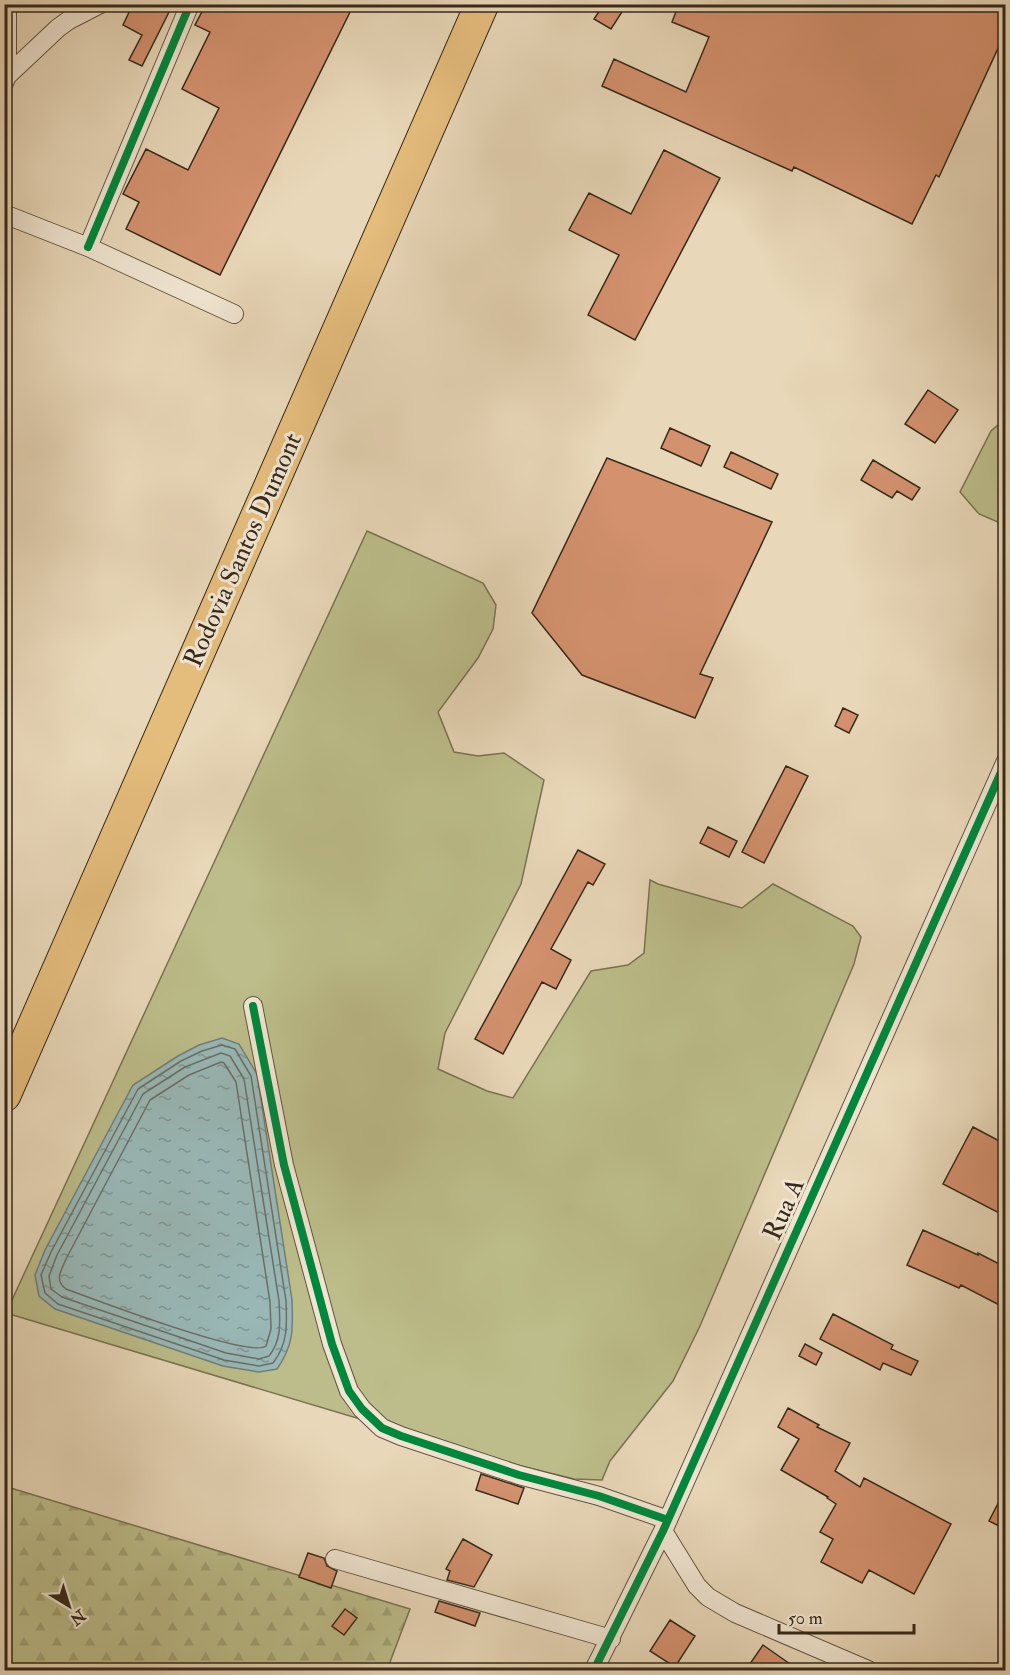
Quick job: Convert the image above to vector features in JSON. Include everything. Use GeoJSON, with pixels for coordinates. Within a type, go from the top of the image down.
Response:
{"type":"FeatureCollection","features":[{"type":"Feature","properties":{"kind":"highway","name":"Rodovia Santos Dumont"},"geometry":{"type":"LineString","coordinates":[[4,1095],[482,4]]}},
{"type":"Feature","properties":{"kind":"street"},"geometry":{"type":"LineString","coordinates":[[6,79],[7,4]]}},
{"type":"Feature","properties":{"kind":"street"},"geometry":{"type":"LineString","coordinates":[[6,79],[58,28],[100,4]]}},
{"type":"Feature","properties":{"kind":"street"},"geometry":{"type":"LineString","coordinates":[[88,247],[190,4]]}},
{"type":"Feature","properties":{"kind":"street"},"geometry":{"type":"LineString","coordinates":[[4,214],[88,247],[234,314]]}},
{"type":"Feature","properties":{"kind":"street","name":"Rua A"},"geometry":{"type":"LineString","coordinates":[[594,1671],[666,1525],[1005,761]]}},
{"type":"Feature","properties":{"kind":"street"},"geometry":{"type":"LineString","coordinates":[[253,1006],[284,1165],[332,1344],[349,1391],[362,1409],[382,1428],[401,1436],[519,1475],[599,1496],[666,1525],[697,1586],[708,1598],[735,1613],[868,1671]]}},
{"type":"Feature","properties":{"kind":"street"},"geometry":{"type":"LineString","coordinates":[[334,1559],[611,1639]]}},
{"type":"Feature","properties":{"kind":"green space"},"geometry":{"type":"Polygon","coordinates":[[[1005,419],[1005,525],[979,514],[960,492],[991,431],[1005,419]]]}},
{"type":"Feature","properties":{"kind":"green space"},"geometry":{"type":"Polygon","coordinates":[[[367,531],[483,583],[496,605],[493,629],[478,658],[438,712],[454,752],[478,756],[504,753],[544,780],[521,884],[445,1033],[438,1069],[487,1091],[513,1098],[591,971],[628,965],[644,953],[650,880],[742,908],[773,884],[853,926],[861,937],[854,964],[700,1326],[673,1381],[610,1461],[602,1480],[574,1479],[497,1460],[6,1313],[367,531]]]}},
{"type":"Feature","properties":{"kind":"green space"},"geometry":{"type":"Polygon","coordinates":[[[4,1486],[410,1609],[387,1670],[5,1670],[4,1486]]]}},
{"type":"Feature","properties":{"kind":"water"},"geometry":{"type":"Polygon","coordinates":[[[222,1038],[239,1044],[257,1074],[292,1300],[292,1328],[287,1352],[277,1369],[259,1372],[223,1366],[55,1309],[39,1296],[35,1275],[45,1250],[133,1085],[178,1056],[199,1045],[222,1038]]]}},
{"type":"Feature","properties":{"kind":"building"},"geometry":{"type":"Polygon","coordinates":[[[133,4],[173,4],[142,66],[129,60],[142,35],[123,25],[133,4]]]}},
{"type":"Feature","properties":{"kind":"building"},"geometry":{"type":"Polygon","coordinates":[[[206,4],[354,4],[220,275],[126,229],[139,202],[123,194],[146,149],[188,170],[219,108],[182,89],[210,32],[195,25],[206,4]]]}},
{"type":"Feature","properties":{"kind":"building"},"geometry":{"type":"Polygon","coordinates":[[[604,4],[627,4],[611,29],[594,19],[604,4]]]}},
{"type":"Feature","properties":{"kind":"building"},"geometry":{"type":"Polygon","coordinates":[[[679,4],[1005,4],[1005,33],[939,177],[936,175],[912,224],[794,167],[792,171],[602,86],[614,59],[686,92],[709,37],[672,22],[679,4]]]}},
{"type":"Feature","properties":{"kind":"building"},"geometry":{"type":"Polygon","coordinates":[[[664,150],[720,178],[635,340],[588,315],[619,255],[569,230],[589,193],[631,214],[664,150]]]}},
{"type":"Feature","properties":{"kind":"building"},"geometry":{"type":"Polygon","coordinates":[[[928,390],[958,410],[935,443],[905,424],[928,390]]]}},
{"type":"Feature","properties":{"kind":"building"},"geometry":{"type":"Polygon","coordinates":[[[670,428],[710,446],[701,466],[661,448],[670,428]]]}},
{"type":"Feature","properties":{"kind":"building"},"geometry":{"type":"Polygon","coordinates":[[[731,452],[778,474],[771,489],[724,467],[731,452]]]}},
{"type":"Feature","properties":{"kind":"building"},"geometry":{"type":"Polygon","coordinates":[[[607,458],[772,522],[700,674],[713,678],[695,718],[582,675],[532,613],[607,458]]]}},
{"type":"Feature","properties":{"kind":"building"},"geometry":{"type":"Polygon","coordinates":[[[873,460],[920,488],[912,500],[897,491],[892,498],[861,480],[873,460]]]}},
{"type":"Feature","properties":{"kind":"building"},"geometry":{"type":"Polygon","coordinates":[[[843,708],[858,715],[849,733],[835,726],[843,708]]]}},
{"type":"Feature","properties":{"kind":"building"},"geometry":{"type":"Polygon","coordinates":[[[786,766],[808,776],[764,863],[742,852],[786,766]]]}},
{"type":"Feature","properties":{"kind":"building"},"geometry":{"type":"Polygon","coordinates":[[[708,827],[737,841],[729,857],[700,843],[708,827]]]}},
{"type":"Feature","properties":{"kind":"building"},"geometry":{"type":"Polygon","coordinates":[[[578,850],[605,864],[593,885],[588,882],[551,949],[571,960],[556,989],[542,982],[503,1054],[475,1039],[578,850]]]}},
{"type":"Feature","properties":{"kind":"building"},"geometry":{"type":"Polygon","coordinates":[[[973,1127],[1005,1144],[1005,1216],[943,1184],[973,1127]]]}},
{"type":"Feature","properties":{"kind":"building"},"geometry":{"type":"Polygon","coordinates":[[[923,1230],[1005,1267],[1005,1308],[961,1285],[959,1288],[907,1265],[923,1230]]]}},
{"type":"Feature","properties":{"kind":"building"},"geometry":{"type":"Polygon","coordinates":[[[833,1314],[893,1345],[891,1349],[918,1361],[911,1375],[883,1363],[880,1370],[820,1339],[833,1314]]]}},
{"type":"Feature","properties":{"kind":"building"},"geometry":{"type":"Polygon","coordinates":[[[805,1344],[822,1353],[816,1365],[799,1356],[805,1344]]]}},
{"type":"Feature","properties":{"kind":"building"},"geometry":{"type":"Polygon","coordinates":[[[788,1408],[819,1425],[817,1427],[850,1443],[835,1471],[860,1487],[864,1478],[951,1524],[914,1594],[869,1570],[862,1583],[821,1562],[833,1539],[820,1532],[836,1504],[781,1470],[799,1439],[778,1427],[788,1408]]]}},
{"type":"Feature","properties":{"kind":"building"},"geometry":{"type":"Polygon","coordinates":[[[481,1474],[524,1488],[518,1504],[476,1490],[481,1474]]]}},
{"type":"Feature","properties":{"kind":"building"},"geometry":{"type":"Polygon","coordinates":[[[1005,1490],[1005,1529],[989,1521],[1005,1490]]]}},
{"type":"Feature","properties":{"kind":"building"},"geometry":{"type":"Polygon","coordinates":[[[463,1539],[492,1555],[474,1587],[447,1580],[450,1571],[446,1569],[463,1539]]]}},
{"type":"Feature","properties":{"kind":"building"},"geometry":{"type":"Polygon","coordinates":[[[308,1553],[324,1558],[327,1566],[337,1571],[331,1588],[299,1577],[308,1553]]]}},
{"type":"Feature","properties":{"kind":"building"},"geometry":{"type":"Polygon","coordinates":[[[439,1601],[480,1613],[475,1626],[435,1612],[439,1601]]]}},
{"type":"Feature","properties":{"kind":"building"},"geometry":{"type":"Polygon","coordinates":[[[345,1609],[357,1618],[344,1635],[332,1626],[345,1609]]]}},
{"type":"Feature","properties":{"kind":"building"},"geometry":{"type":"Polygon","coordinates":[[[670,1620],[695,1636],[675,1667],[650,1651],[670,1620]]]}},
{"type":"Feature","properties":{"kind":"building"},"geometry":{"type":"Polygon","coordinates":[[[763,1645],[800,1671],[745,1671],[763,1645]]]}},
{"type":"Feature","properties":{"kind":"cycle path"},"geometry":{"type":"LineString","coordinates":[[88,247],[190,4]]}},
{"type":"Feature","properties":{"kind":"cycle path"},"geometry":{"type":"LineString","coordinates":[[594,1670],[663,1531],[1006,761]]}},
{"type":"Feature","properties":{"kind":"cycle path"},"geometry":{"type":"LineString","coordinates":[[253,1006],[284,1165],[332,1344],[349,1391],[362,1409],[382,1428],[401,1436],[519,1475],[599,1496],[668,1520]]}}]}
